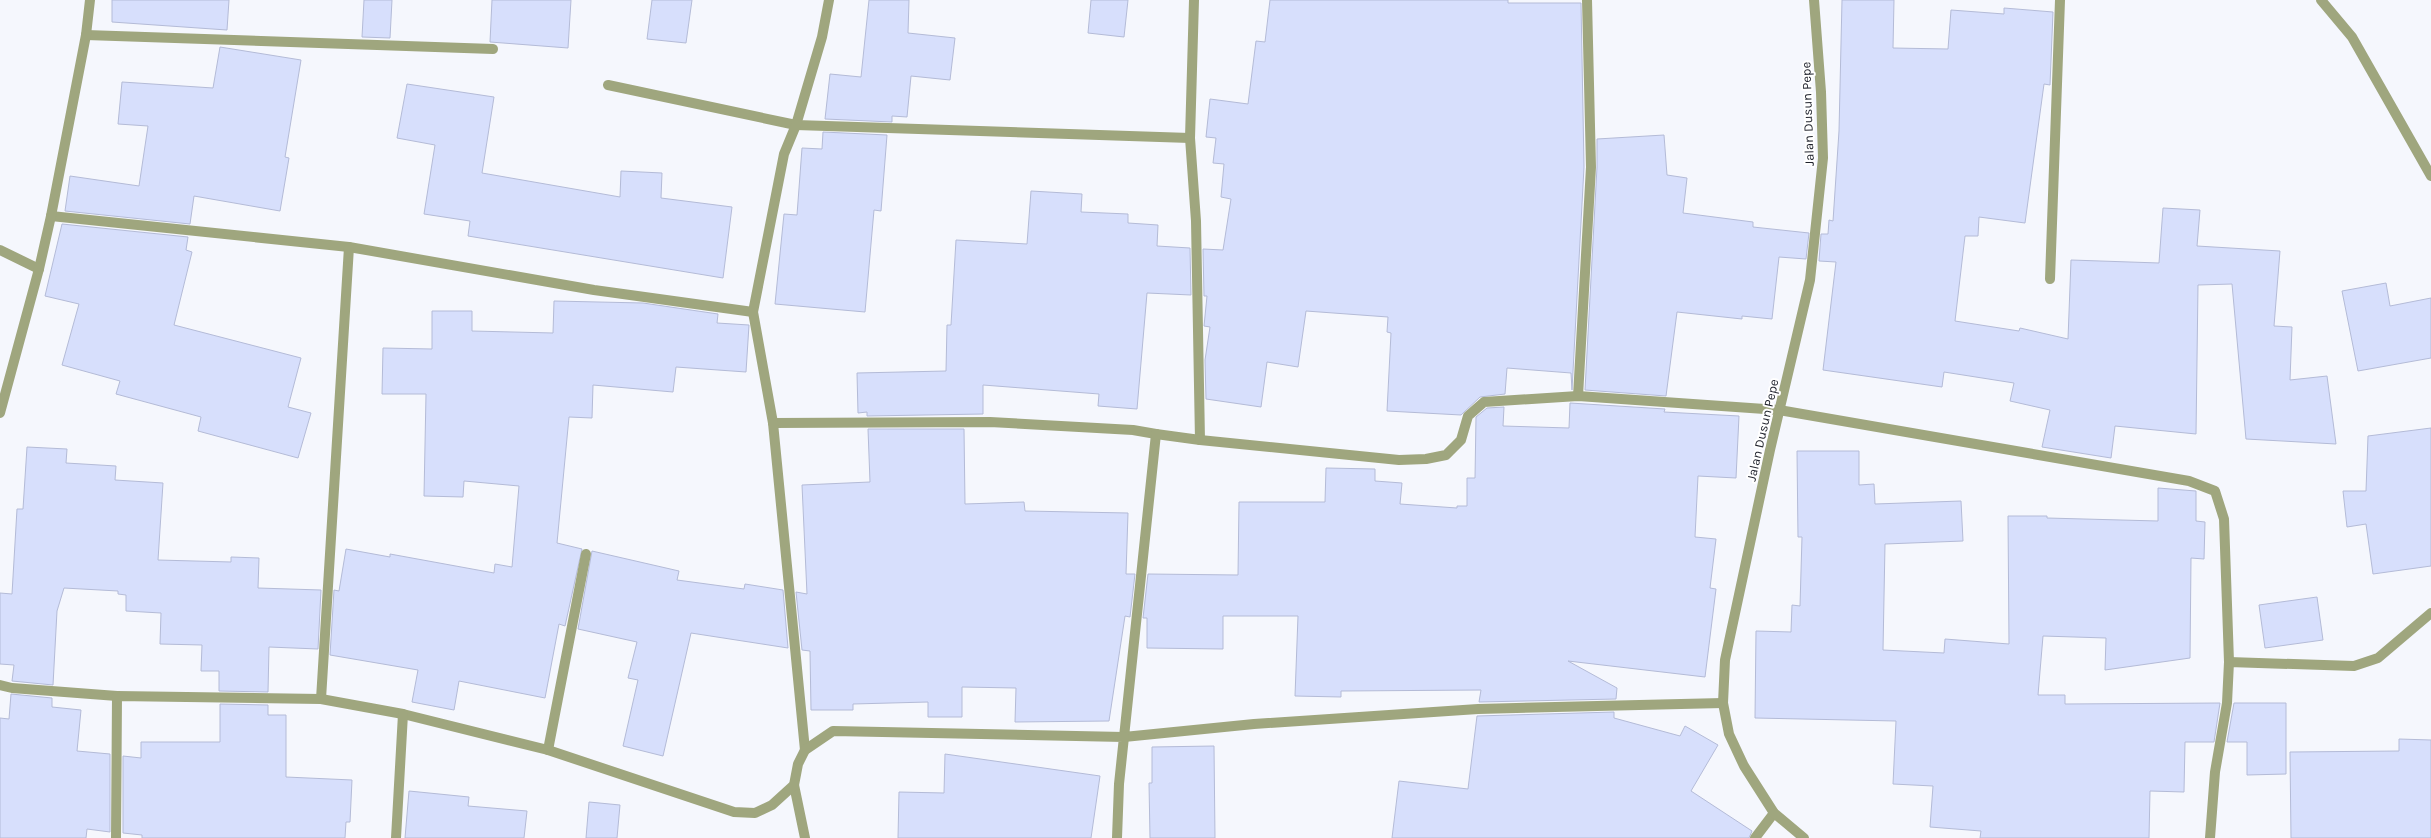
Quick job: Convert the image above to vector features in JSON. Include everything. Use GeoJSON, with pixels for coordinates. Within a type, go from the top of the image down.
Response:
{"type":"FeatureCollection","features":[{"type":"Feature","properties":{"kind":"street"},"geometry":{"type":"LineString","coordinates":[[0,413],[39,269],[51,216],[86,35],[90,0]]}},
{"type":"Feature","properties":{"kind":"street"},"geometry":{"type":"LineString","coordinates":[[805,750],[773,423],[753,312],[784,154],[796,125],[822,36],[829,0]]}},
{"type":"Feature","properties":{"kind":"street"},"geometry":{"type":"LineString","coordinates":[[1194,0],[1190,138],[1196,221],[1200,440]]}},
{"type":"Feature","properties":{"kind":"street"},"geometry":{"type":"LineString","coordinates":[[1578,396],[1591,167],[1587,0]]}},
{"type":"Feature","properties":{"kind":"street","name":"Jalan Dusun Pepe"},"geometry":{"type":"LineString","coordinates":[[1804,838],[1774,813],[1744,766],[1729,734],[1723,703],[1725,660],[1779,410],[1810,280],[1823,158],[1821,92],[1814,0]]}},
{"type":"Feature","properties":{"kind":"street"},"geometry":{"type":"LineString","coordinates":[[2050,280],[2060,0]]}},
{"type":"Feature","properties":{"kind":"street"},"geometry":{"type":"LineString","coordinates":[[2321,0],[2352,37],[2431,176]]}},
{"type":"Feature","properties":{"kind":"street"},"geometry":{"type":"LineString","coordinates":[[86,35],[493,49]]}},
{"type":"Feature","properties":{"kind":"street"},"geometry":{"type":"LineString","coordinates":[[608,85],[796,125],[1190,138]]}},
{"type":"Feature","properties":{"kind":"street"},"geometry":{"type":"LineString","coordinates":[[51,216],[349,247],[594,290],[753,312]]}},
{"type":"Feature","properties":{"kind":"street"},"geometry":{"type":"LineString","coordinates":[[321,699],[349,247]]}},
{"type":"Feature","properties":{"kind":"street"},"geometry":{"type":"LineString","coordinates":[[0,250],[39,269]]}},
{"type":"Feature","properties":{"kind":"street"},"geometry":{"type":"LineString","coordinates":[[773,423],[990,422],[1133,430],[1200,440],[1399,460],[1426,459],[1446,455],[1461,440],[1468,416],[1484,402],[1578,396],[1779,410],[2189,482],[2215,491],[2224,519],[2229,662],[2227,703],[2215,772],[2210,838]]}},
{"type":"Feature","properties":{"kind":"street"},"geometry":{"type":"LineString","coordinates":[[1117,838],[1119,784],[1156,434]]}},
{"type":"Feature","properties":{"kind":"street"},"geometry":{"type":"LineString","coordinates":[[548,750],[586,554]]}},
{"type":"Feature","properties":{"kind":"street"},"geometry":{"type":"LineString","coordinates":[[2229,662],[2354,666],[2378,658],[2431,613]]}},
{"type":"Feature","properties":{"kind":"street"},"geometry":{"type":"LineString","coordinates":[[0,684],[12,688],[117,696],[321,699],[403,714],[548,750],[734,812],[755,813],[772,806],[794,785]]}},
{"type":"Feature","properties":{"kind":"street"},"geometry":{"type":"LineString","coordinates":[[116,838],[117,696]]}},
{"type":"Feature","properties":{"kind":"street"},"geometry":{"type":"LineString","coordinates":[[805,838],[794,785],[798,764],[805,750],[833,731],[1124,737],[1254,724],[1478,709],[1723,703]]}},
{"type":"Feature","properties":{"kind":"street"},"geometry":{"type":"LineString","coordinates":[[396,838],[403,714]]}},
{"type":"Feature","properties":{"kind":"street"},"geometry":{"type":"LineString","coordinates":[[1755,838],[1774,813]]}},
{"type":"Feature","properties":{"kind":"building"},"geometry":{"type":"Polygon","coordinates":[[[112,0],[229,0],[227,30],[112,22],[112,0]]]}},
{"type":"Feature","properties":{"kind":"building"},"geometry":{"type":"Polygon","coordinates":[[[364,0],[392,0],[390,38],[362,37],[364,0]]]}},
{"type":"Feature","properties":{"kind":"building"},"geometry":{"type":"Polygon","coordinates":[[[492,0],[571,0],[568,48],[490,42],[492,0]]]}},
{"type":"Feature","properties":{"kind":"building"},"geometry":{"type":"Polygon","coordinates":[[[652,0],[692,0],[686,43],[647,39],[652,0]]]}},
{"type":"Feature","properties":{"kind":"building"},"geometry":{"type":"Polygon","coordinates":[[[869,0],[909,0],[908,33],[955,38],[950,80],[911,76],[907,117],[892,116],[892,122],[825,119],[830,74],[861,77],[869,0]]]}},
{"type":"Feature","properties":{"kind":"building"},"geometry":{"type":"Polygon","coordinates":[[[1091,0],[1128,0],[1124,37],[1088,33],[1091,0]]]}},
{"type":"Feature","properties":{"kind":"building"},"geometry":{"type":"Polygon","coordinates":[[[1270,0],[1508,0],[1508,3],[1581,3],[1584,167],[1572,390],[1571,373],[1507,368],[1505,394],[1480,397],[1461,415],[1387,411],[1391,333],[1387,332],[1388,317],[1306,311],[1298,367],[1267,362],[1261,407],[1206,399],[1205,360],[1210,327],[1204,326],[1207,296],[1204,296],[1203,249],[1223,250],[1231,199],[1221,197],[1224,164],[1213,163],[1216,138],[1206,137],[1210,99],[1248,104],[1256,41],[1265,42],[1270,0]]]}},
{"type":"Feature","properties":{"kind":"building"},"geometry":{"type":"Polygon","coordinates":[[[1842,0],[1894,0],[1893,48],[1948,49],[1951,10],[2004,14],[2004,8],[2053,12],[2050,85],[2044,84],[2025,223],[1979,217],[1978,236],[1965,236],[1955,321],[2019,331],[2020,328],[2068,339],[2071,260],[2159,263],[2163,208],[2200,210],[2197,246],[2280,251],[2274,326],[2292,327],[2290,380],[2327,376],[2336,444],[2246,439],[2232,284],[2198,285],[2196,434],[2115,426],[2111,458],[2042,447],[2050,410],[2010,401],[2014,383],[1944,372],[1942,387],[1823,370],[1836,262],[1819,261],[1821,234],[1828,234],[1829,220],[1833,221],[1839,131],[1842,0]]]}},
{"type":"Feature","properties":{"kind":"building"},"geometry":{"type":"Polygon","coordinates":[[[220,47],[301,60],[285,157],[289,158],[280,211],[194,196],[190,224],[65,211],[70,176],[139,186],[148,126],[118,124],[122,82],[213,88],[220,47]]]}},
{"type":"Feature","properties":{"kind":"building"},"geometry":{"type":"Polygon","coordinates":[[[407,84],[494,97],[482,173],[620,197],[621,171],[662,173],[661,198],[732,207],[723,278],[468,236],[470,221],[424,214],[435,145],[397,138],[407,84]]]}},
{"type":"Feature","properties":{"kind":"building"},"geometry":{"type":"Polygon","coordinates":[[[823,132],[887,135],[881,211],[874,210],[865,312],[775,304],[784,214],[797,215],[802,148],[822,149],[823,132]]]}},
{"type":"Feature","properties":{"kind":"building"},"geometry":{"type":"Polygon","coordinates":[[[1664,135],[1667,175],[1687,178],[1683,213],[1753,222],[1753,227],[1809,233],[1806,259],[1779,257],[1772,319],[1742,316],[1742,319],[1677,312],[1666,396],[1585,390],[1597,167],[1597,139],[1664,135]]]}},
{"type":"Feature","properties":{"kind":"building"},"geometry":{"type":"Polygon","coordinates":[[[1031,191],[1082,194],[1081,212],[1128,214],[1128,223],[1158,225],[1157,246],[1190,248],[1191,295],[1147,293],[1137,409],[1098,406],[1099,394],[983,385],[983,414],[867,416],[867,412],[858,413],[857,373],[946,371],[947,325],[951,325],[956,240],[1027,244],[1031,191]]]}},
{"type":"Feature","properties":{"kind":"building"},"geometry":{"type":"Polygon","coordinates":[[[62,224],[188,237],[186,250],[192,252],[174,325],[301,358],[288,407],[311,413],[298,458],[198,431],[201,417],[116,394],[120,381],[62,365],[79,304],[45,296],[62,224]]]}},
{"type":"Feature","properties":{"kind":"building"},"geometry":{"type":"Polygon","coordinates":[[[2386,283],[2390,306],[2431,298],[2431,358],[2358,371],[2342,291],[2386,283]]]}},
{"type":"Feature","properties":{"kind":"building"},"geometry":{"type":"Polygon","coordinates":[[[554,301],[643,303],[718,314],[717,323],[749,325],[746,372],[676,367],[673,392],[593,385],[592,418],[569,417],[557,543],[582,549],[565,626],[559,624],[545,698],[459,681],[454,710],[412,702],[418,670],[330,655],[334,590],[339,591],[346,549],[390,557],[390,554],[494,573],[495,564],[512,567],[519,486],[464,481],[463,497],[424,496],[426,394],[382,394],[383,348],[432,349],[432,311],[472,311],[472,331],[553,333],[554,301]]]}},
{"type":"Feature","properties":{"kind":"building"},"geometry":{"type":"Polygon","coordinates":[[[1570,403],[1665,409],[1664,412],[1739,416],[1736,478],[1698,476],[1695,537],[1716,539],[1710,588],[1716,589],[1705,677],[1568,661],[1617,688],[1616,699],[1479,702],[1481,690],[1341,691],[1341,697],[1295,696],[1298,616],[1223,616],[1223,649],[1147,648],[1147,618],[1143,618],[1148,574],[1238,575],[1239,502],[1325,502],[1326,468],[1375,469],[1375,481],[1402,483],[1400,504],[1457,508],[1457,506],[1467,506],[1467,478],[1475,478],[1476,417],[1487,408],[1504,407],[1503,426],[1569,428],[1570,403]]]}},
{"type":"Feature","properties":{"kind":"building"},"geometry":{"type":"Polygon","coordinates":[[[2431,428],[2431,566],[2373,574],[2366,524],[2347,527],[2343,491],[2366,491],[2368,436],[2431,428]]]}},
{"type":"Feature","properties":{"kind":"building"},"geometry":{"type":"Polygon","coordinates":[[[868,429],[964,429],[965,504],[1024,502],[1025,511],[1128,513],[1126,574],[1135,574],[1130,617],[1125,616],[1109,721],[1015,722],[1016,688],[962,687],[962,717],[928,717],[928,702],[853,704],[853,710],[811,710],[810,651],[802,650],[796,592],[807,594],[802,485],[870,482],[868,429]]]}},
{"type":"Feature","properties":{"kind":"building"},"geometry":{"type":"Polygon","coordinates":[[[27,447],[67,449],[66,463],[116,466],[115,480],[163,483],[158,560],[231,562],[231,557],[259,558],[258,588],[321,590],[318,649],[269,647],[268,692],[219,691],[219,671],[201,671],[202,645],[160,644],[161,613],[126,611],[126,595],[118,594],[118,591],[64,588],[57,611],[53,685],[12,681],[14,665],[0,664],[0,593],[12,594],[17,509],[23,509],[27,447]]]}},
{"type":"Feature","properties":{"kind":"building"},"geometry":{"type":"Polygon","coordinates":[[[1797,451],[1859,451],[1859,485],[1874,484],[1875,504],[1961,501],[1963,541],[1885,544],[1883,650],[1944,653],[1945,639],[2009,644],[2008,516],[2047,516],[2047,518],[2158,521],[2158,488],[2196,491],[2196,521],[2205,522],[2204,559],[2191,558],[2190,658],[2105,670],[2106,638],[2043,636],[2038,695],[2065,695],[2065,704],[2220,703],[2214,742],[2185,742],[2184,792],[2150,791],[2149,838],[1980,838],[1981,831],[1930,827],[1933,786],[1893,784],[1896,721],[1755,718],[1756,631],[1791,632],[1792,605],[1800,606],[1802,537],[1798,537],[1797,451]]]}},
{"type":"Feature","properties":{"kind":"building"},"geometry":{"type":"Polygon","coordinates":[[[592,551],[679,571],[677,580],[744,589],[745,584],[783,590],[788,648],[691,633],[663,756],[623,746],[638,680],[628,678],[637,642],[578,629],[592,551]]]}},
{"type":"Feature","properties":{"kind":"building"},"geometry":{"type":"Polygon","coordinates":[[[2317,597],[2323,640],[2265,648],[2259,605],[2317,597]]]}},
{"type":"Feature","properties":{"kind":"building"},"geometry":{"type":"Polygon","coordinates":[[[11,694],[52,698],[52,707],[81,710],[77,751],[110,754],[110,832],[87,829],[86,838],[0,838],[0,718],[9,719],[11,694]]]}},
{"type":"Feature","properties":{"kind":"building"},"geometry":{"type":"Polygon","coordinates":[[[2234,703],[2286,703],[2286,774],[2247,775],[2247,742],[2227,742],[2234,703]]]}},
{"type":"Feature","properties":{"kind":"building"},"geometry":{"type":"Polygon","coordinates":[[[220,704],[268,705],[268,715],[286,715],[286,777],[352,780],[350,822],[346,822],[345,838],[142,838],[142,835],[123,833],[123,756],[141,758],[141,742],[220,742],[220,704]]]}},
{"type":"Feature","properties":{"kind":"building"},"geometry":{"type":"Polygon","coordinates":[[[1614,712],[1614,718],[1680,736],[1685,726],[1718,745],[1691,791],[1752,831],[1749,838],[1392,838],[1399,781],[1468,789],[1477,716],[1614,712]]]}},
{"type":"Feature","properties":{"kind":"building"},"geometry":{"type":"Polygon","coordinates":[[[2399,739],[2431,740],[2431,838],[2291,838],[2290,752],[2399,751],[2399,739]]]}},
{"type":"Feature","properties":{"kind":"building"},"geometry":{"type":"Polygon","coordinates":[[[1214,746],[1215,838],[1150,838],[1149,783],[1152,783],[1152,747],[1214,746]]]}},
{"type":"Feature","properties":{"kind":"building"},"geometry":{"type":"Polygon","coordinates":[[[945,754],[1100,776],[1091,838],[898,838],[899,792],[944,793],[945,754]]]}},
{"type":"Feature","properties":{"kind":"building"},"geometry":{"type":"Polygon","coordinates":[[[409,791],[469,797],[468,806],[527,811],[524,838],[405,838],[409,791]]]}},
{"type":"Feature","properties":{"kind":"building"},"geometry":{"type":"Polygon","coordinates":[[[589,802],[620,805],[617,838],[586,838],[589,802]]]}}]}
